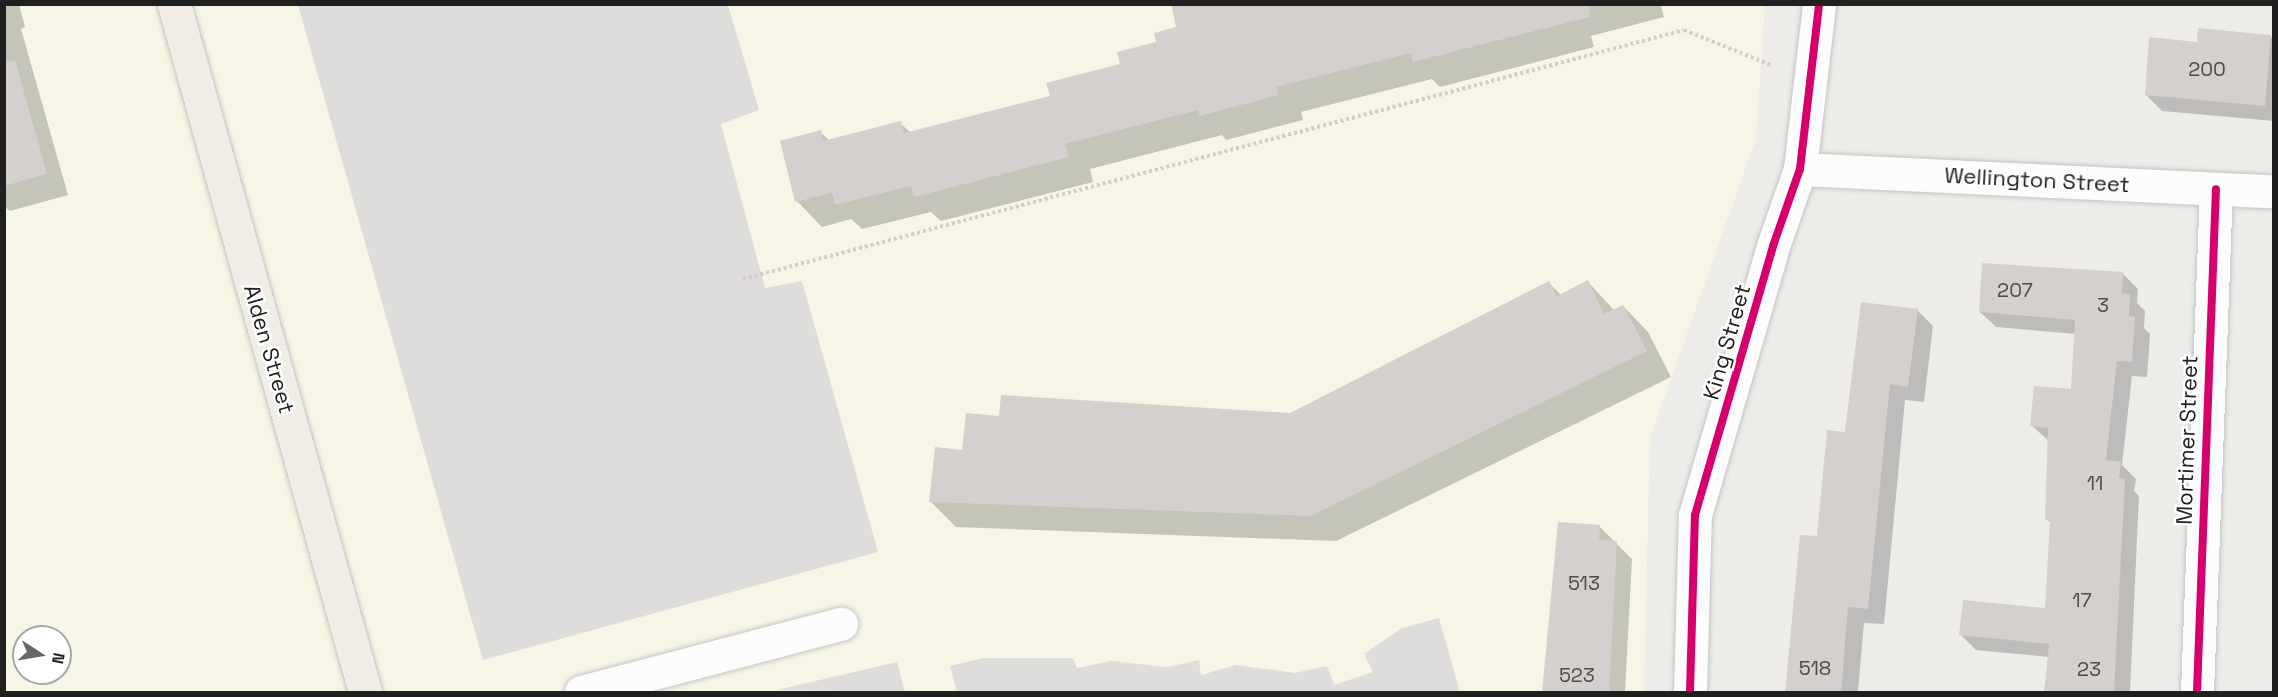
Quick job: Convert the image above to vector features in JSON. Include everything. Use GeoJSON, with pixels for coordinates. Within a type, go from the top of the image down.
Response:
{"type":"FeatureCollection","features":[{"type":"Feature","properties":{"kind":"main road","name":"Alden Street"},"geometry":{"type":"LineString","coordinates":[[174,4],[365,693]]}},
{"type":"Feature","properties":{"kind":"street","name":"King Street"},"geometry":{"type":"LineString","coordinates":[[1690,693],[1695,515],[1773,246],[1800,169],[1812,82],[1819,4]]}},
{"type":"Feature","properties":{"kind":"street","name":"Wellington Street"},"geometry":{"type":"LineString","coordinates":[[1800,169],[2274,191]]}},
{"type":"Feature","properties":{"kind":"street","name":"Mortimer Street"},"geometry":{"type":"LineString","coordinates":[[2197,693],[2216,189]]}},
{"type":"Feature","properties":{"kind":"street"},"geometry":{"type":"LineString","coordinates":[[581,693],[841,624]]}},
{"type":"Feature","properties":{"kind":"path"},"geometry":{"type":"LineString","coordinates":[[743,279],[1684,30],[1812,82]]}},
{"type":"Feature","properties":{"kind":"shaded area"},"geometry":{"type":"Polygon","coordinates":[[[4,5],[1765,5],[1756,139],[1650,438],[1644,692],[5,692],[4,5]]]}},
{"type":"Feature","properties":{"kind":"shaded area"},"geometry":{"type":"Polygon","coordinates":[[[298,5],[728,5],[759,110],[721,124],[765,288],[802,281],[878,552],[483,660],[298,5]]]}},
{"type":"Feature","properties":{"kind":"shaded area"},"geometry":{"type":"Polygon","coordinates":[[[1439,618],[1460,692],[957,692],[950,666],[983,658],[1073,658],[1077,668],[1111,661],[1167,667],[1199,660],[1201,675],[1236,665],[1295,673],[1327,666],[1334,685],[1373,672],[1364,654],[1402,628],[1439,618]]]}},
{"type":"Feature","properties":{"kind":"shaded area"},"geometry":{"type":"Polygon","coordinates":[[[897,662],[905,692],[777,690],[897,662]]]}},
{"type":"Feature","properties":{"kind":"building"},"geometry":{"type":"Polygon","coordinates":[[[1171,4],[1589,4],[1590,17],[1413,62],[1411,53],[1276,87],[1279,95],[1200,116],[1198,110],[1065,144],[1069,157],[914,197],[911,186],[835,205],[832,193],[795,202],[780,141],[821,130],[823,141],[901,121],[904,133],[1050,96],[1046,83],[1120,64],[1117,52],[1156,42],[1154,33],[1176,27],[1171,4]]]}},
{"type":"Feature","properties":{"kind":"building"},"geometry":{"type":"Polygon","coordinates":[[[2198,28],[2271,35],[2265,106],[2145,95],[2149,37],[2197,42],[2198,28]]]}},
{"type":"Feature","properties":{"kind":"building"},"geometry":{"type":"Polygon","coordinates":[[[15,60],[47,174],[4,186],[4,62],[15,60]]]}},
{"type":"Feature","properties":{"kind":"building"},"geometry":{"type":"Polygon","coordinates":[[[1982,263],[2123,272],[2122,293],[2130,294],[2129,316],[2135,317],[2132,362],[2117,361],[2106,460],[2121,462],[2119,478],[2125,479],[2114,693],[2044,693],[2049,644],[1959,635],[1963,600],[2045,608],[2050,520],[2045,520],[2048,428],[2030,426],[2034,386],[2071,389],[2075,320],[1979,312],[1982,263]]]}},
{"type":"Feature","properties":{"kind":"building"},"geometry":{"type":"Polygon","coordinates":[[[1588,280],[1604,314],[1623,305],[1647,351],[1311,516],[929,502],[935,447],[962,450],[966,413],[999,416],[1001,395],[1290,413],[1549,281],[1557,296],[1588,280]]]}},
{"type":"Feature","properties":{"kind":"building"},"geometry":{"type":"Polygon","coordinates":[[[1861,302],[1918,309],[1908,387],[1890,384],[1868,609],[1848,607],[1841,693],[1785,693],[1800,535],[1817,536],[1827,430],[1845,432],[1861,302]]]}},
{"type":"Feature","properties":{"kind":"building"},"geometry":{"type":"Polygon","coordinates":[[[1558,522],[1600,525],[1599,540],[1617,541],[1609,693],[1542,693],[1558,522]]]}},
{"type":"Feature","properties":{"kind":"cycle path"},"geometry":{"type":"LineString","coordinates":[[1690,692],[1695,515],[1773,246],[1800,169],[1819,4]]}},
{"type":"Feature","properties":{"kind":"cycle path"},"geometry":{"type":"LineString","coordinates":[[2197,692],[2216,189]]}}]}
